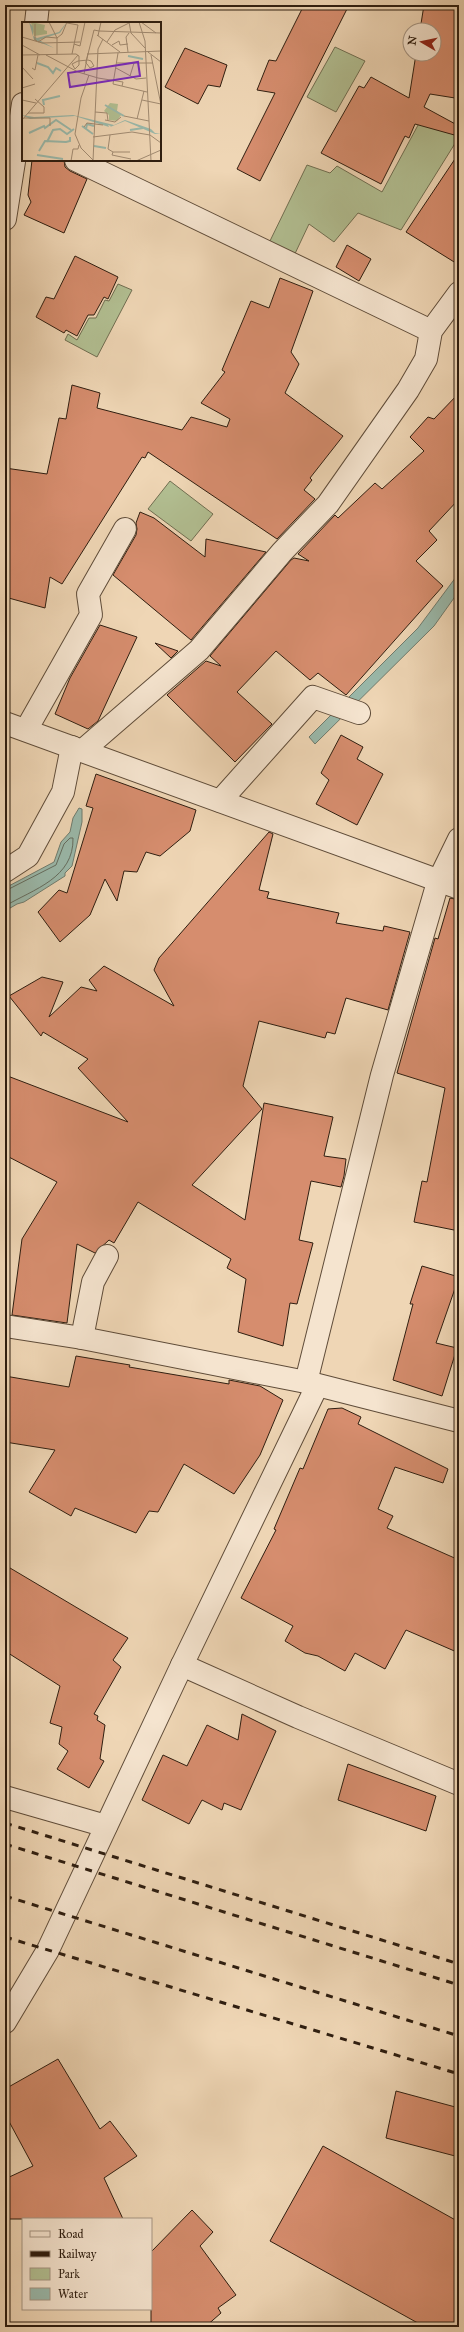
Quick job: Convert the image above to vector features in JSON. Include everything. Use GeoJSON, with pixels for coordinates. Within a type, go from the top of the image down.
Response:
{"type":"FeatureCollection","features":[{"type":"Feature","properties":{"kind":"street"},"geometry":{"type":"LineString","coordinates":[[36,22],[38,5]]}},
{"type":"Feature","properties":{"kind":"street"},"geometry":{"type":"LineString","coordinates":[[5,219],[21,134],[22,119]]}},
{"type":"Feature","properties":{"kind":"street"},"geometry":{"type":"LineString","coordinates":[[78,161],[431,331]]}},
{"type":"Feature","properties":{"kind":"street"},"geometry":{"type":"LineString","coordinates":[[5,871],[28,856],[63,792],[77,749],[199,650],[282,552],[328,504],[370,446],[426,359],[431,331],[459,293]]}},
{"type":"Feature","properties":{"kind":"street"},"geometry":{"type":"LineString","coordinates":[[26,730],[91,615],[88,594],[125,529]]}},
{"type":"Feature","properties":{"kind":"street"},"geometry":{"type":"LineString","coordinates":[[220,801],[313,697],[359,713]]}},
{"type":"Feature","properties":{"kind":"street"},"geometry":{"type":"LineString","coordinates":[[5,723],[438,882],[459,888]]}},
{"type":"Feature","properties":{"kind":"street"},"geometry":{"type":"LineString","coordinates":[[5,2022],[48,1950],[182,1665],[311,1384],[382,1075],[438,882],[459,839]]}},
{"type":"Feature","properties":{"kind":"street"},"geometry":{"type":"LineString","coordinates":[[82,1338],[93,1282],[107,1256]]}},
{"type":"Feature","properties":{"kind":"street"},"geometry":{"type":"LineString","coordinates":[[5,1326],[82,1338],[311,1384],[459,1421]]}},
{"type":"Feature","properties":{"kind":"street"},"geometry":{"type":"LineString","coordinates":[[182,1665],[298,1717],[459,1784]]}},
{"type":"Feature","properties":{"kind":"street"},"geometry":{"type":"LineString","coordinates":[[5,1797],[106,1826]]}},
{"type":"Feature","properties":{"kind":"green space"},"geometry":{"type":"Polygon","coordinates":[[[335,47],[365,61],[336,112],[307,97],[335,47]]]}},
{"type":"Feature","properties":{"kind":"green space"},"geometry":{"type":"Polygon","coordinates":[[[424,114],[459,137],[401,230],[358,213],[334,242],[309,224],[292,260],[268,245],[307,165],[330,173],[337,166],[382,192],[424,114]]]}},
{"type":"Feature","properties":{"kind":"green space"},"geometry":{"type":"Polygon","coordinates":[[[118,284],[132,290],[97,357],[65,340],[68,334],[77,340],[89,318],[96,318],[105,300],[109,301],[118,284]]]}},
{"type":"Feature","properties":{"kind":"green space"},"geometry":{"type":"Polygon","coordinates":[[[170,481],[213,514],[191,541],[148,509],[170,481]]]}},
{"type":"Feature","properties":{"kind":"water"},"geometry":{"type":"Polygon","coordinates":[[[459,573],[459,591],[434,626],[315,744],[309,737],[418,628],[459,573]]]}},
{"type":"Feature","properties":{"kind":"water"},"geometry":{"type":"Polygon","coordinates":[[[79,808],[82,809],[82,822],[72,866],[65,873],[65,876],[24,902],[5,911],[5,888],[54,862],[61,842],[70,832],[73,818],[79,808]]]}},
{"type":"Feature","properties":{"kind":"building"},"geometry":{"type":"Polygon","coordinates":[[[304,5],[349,5],[260,181],[237,169],[275,93],[257,90],[269,60],[276,61],[304,5]]]}},
{"type":"Feature","properties":{"kind":"building"},"geometry":{"type":"Polygon","coordinates":[[[424,5],[459,5],[459,71],[455,98],[430,94],[424,107],[459,126],[459,132],[458,136],[415,124],[409,138],[405,136],[381,184],[321,153],[359,86],[364,88],[371,77],[409,98],[415,62],[442,62],[442,22],[421,22],[424,5]]]}},
{"type":"Feature","properties":{"kind":"building"},"geometry":{"type":"Polygon","coordinates":[[[185,48],[227,65],[220,87],[208,85],[198,104],[165,87],[185,48]]]}},
{"type":"Feature","properties":{"kind":"building"},"geometry":{"type":"Polygon","coordinates":[[[459,153],[459,265],[406,232],[459,153]]]}},
{"type":"Feature","properties":{"kind":"building"},"geometry":{"type":"Polygon","coordinates":[[[32,161],[64,161],[65,167],[70,171],[87,179],[64,233],[24,215],[31,202],[28,195],[32,161]]]}},
{"type":"Feature","properties":{"kind":"building"},"geometry":{"type":"Polygon","coordinates":[[[347,245],[371,259],[359,281],[336,267],[347,245]]]}},
{"type":"Feature","properties":{"kind":"building"},"geometry":{"type":"Polygon","coordinates":[[[75,256],[118,277],[108,299],[104,297],[94,315],[88,315],[77,336],[66,330],[64,333],[36,317],[46,297],[54,299],[75,256]]]}},
{"type":"Feature","properties":{"kind":"building"},"geometry":{"type":"Polygon","coordinates":[[[280,278],[313,291],[291,352],[299,364],[285,393],[343,436],[310,478],[312,480],[304,490],[315,499],[277,539],[148,452],[145,458],[142,457],[62,584],[50,577],[45,608],[5,597],[5,468],[47,474],[59,418],[66,419],[72,385],[100,393],[97,408],[182,430],[191,417],[227,427],[230,419],[201,403],[225,372],[222,370],[251,301],[269,308],[280,278]]]}},
{"type":"Feature","properties":{"kind":"building"},"geometry":{"type":"Polygon","coordinates":[[[459,393],[459,499],[429,531],[437,540],[416,561],[443,586],[346,695],[318,673],[310,680],[276,651],[237,692],[272,724],[235,762],[167,695],[206,661],[221,666],[210,656],[291,560],[294,558],[309,561],[298,554],[335,515],[338,518],[375,483],[382,489],[424,451],[410,437],[428,417],[434,419],[459,393]]]}},
{"type":"Feature","properties":{"kind":"building"},"geometry":{"type":"Polygon","coordinates":[[[140,512],[154,518],[205,557],[206,539],[266,552],[191,640],[113,575],[136,535],[136,523],[140,512]]]}},
{"type":"Feature","properties":{"kind":"building"},"geometry":{"type":"Polygon","coordinates":[[[100,625],[137,637],[98,721],[88,729],[55,714],[70,678],[100,625]]]}},
{"type":"Feature","properties":{"kind":"building"},"geometry":{"type":"Polygon","coordinates":[[[155,643],[178,651],[171,658],[155,643]]]}},
{"type":"Feature","properties":{"kind":"building"},"geometry":{"type":"Polygon","coordinates":[[[341,735],[363,747],[357,759],[383,774],[357,825],[316,804],[329,780],[321,773],[341,735]]]}},
{"type":"Feature","properties":{"kind":"building"},"geometry":{"type":"Polygon","coordinates":[[[96,774],[196,810],[190,831],[160,856],[146,852],[137,872],[124,871],[117,901],[105,879],[90,915],[60,942],[38,912],[59,890],[67,893],[93,808],[86,806],[96,774]]]}},
{"type":"Feature","properties":{"kind":"building"},"geometry":{"type":"Polygon","coordinates":[[[269,832],[273,834],[259,890],[269,892],[267,898],[339,913],[336,923],[383,931],[384,926],[410,932],[388,1010],[346,998],[335,1034],[327,1032],[325,1038],[259,1021],[243,1086],[262,1109],[192,1185],[245,1220],[264,1103],[333,1117],[324,1156],[346,1159],[344,1176],[341,1187],[311,1181],[299,1240],[313,1243],[297,1304],[290,1303],[283,1346],[238,1332],[246,1279],[227,1268],[231,1259],[138,1202],[114,1243],[109,1240],[95,1253],[77,1244],[67,1323],[12,1315],[22,1239],[57,1182],[5,1155],[5,1075],[128,1122],[78,1068],[88,1059],[43,1032],[41,1036],[9,996],[42,977],[63,982],[49,1017],[81,987],[97,991],[89,980],[104,966],[174,1006],[154,970],[159,958],[269,832]]]}},
{"type":"Feature","properties":{"kind":"building"},"geometry":{"type":"Polygon","coordinates":[[[450,898],[459,900],[459,1231],[414,1222],[422,1181],[427,1182],[445,1088],[397,1073],[435,938],[438,939],[450,898]]]}},
{"type":"Feature","properties":{"kind":"building"},"geometry":{"type":"Polygon","coordinates":[[[422,1266],[459,1277],[436,1343],[457,1348],[442,1396],[393,1380],[413,1304],[410,1304],[422,1266]]]}},
{"type":"Feature","properties":{"kind":"building"},"geometry":{"type":"Polygon","coordinates":[[[76,1356],[130,1365],[129,1367],[229,1384],[229,1380],[260,1386],[283,1400],[260,1455],[234,1494],[184,1464],[158,1512],[149,1511],[136,1533],[75,1508],[71,1516],[29,1492],[55,1450],[5,1442],[5,1376],[69,1387],[76,1356]]]}},
{"type":"Feature","properties":{"kind":"building"},"geometry":{"type":"Polygon","coordinates":[[[342,1408],[361,1417],[358,1424],[448,1469],[443,1483],[395,1467],[378,1509],[393,1516],[387,1528],[459,1560],[459,1653],[406,1630],[385,1669],[355,1653],[345,1671],[318,1656],[305,1653],[285,1641],[293,1626],[241,1598],[276,1530],[274,1529],[300,1468],[303,1469],[328,1409],[342,1408]]]}},
{"type":"Feature","properties":{"kind":"building"},"geometry":{"type":"Polygon","coordinates":[[[5,1565],[128,1638],[113,1660],[121,1667],[94,1714],[98,1716],[97,1720],[105,1725],[100,1759],[104,1761],[89,1788],[57,1769],[68,1751],[59,1744],[62,1727],[50,1723],[60,1686],[5,1651],[5,1565]]]}},
{"type":"Feature","properties":{"kind":"building"},"geometry":{"type":"Polygon","coordinates":[[[242,1714],[276,1731],[241,1810],[224,1803],[222,1810],[202,1800],[189,1824],[142,1800],[163,1755],[187,1766],[207,1725],[238,1740],[242,1714]]]}},
{"type":"Feature","properties":{"kind":"building"},"geometry":{"type":"Polygon","coordinates":[[[348,1764],[436,1796],[426,1831],[338,1800],[348,1764]]]}},
{"type":"Feature","properties":{"kind":"building"},"geometry":{"type":"Polygon","coordinates":[[[58,2059],[100,2129],[110,2121],[137,2156],[104,2178],[123,2218],[5,2219],[5,2179],[33,2166],[5,2114],[5,2089],[58,2059]]]}},
{"type":"Feature","properties":{"kind":"building"},"geometry":{"type":"Polygon","coordinates":[[[396,2091],[459,2108],[459,2157],[386,2138],[396,2091]]]}},
{"type":"Feature","properties":{"kind":"building"},"geometry":{"type":"Polygon","coordinates":[[[323,2146],[459,2222],[459,2327],[425,2327],[270,2241],[323,2146]]]}},
{"type":"Feature","properties":{"kind":"building"},"geometry":{"type":"Polygon","coordinates":[[[192,2210],[213,2232],[200,2246],[236,2295],[218,2308],[221,2313],[205,2327],[151,2327],[152,2251],[192,2210]]]}},
{"type":"Feature","properties":{"kind":"railway"},"geometry":{"type":"LineString","coordinates":[[5,1823],[459,1964]]}},
{"type":"Feature","properties":{"kind":"railway"},"geometry":{"type":"LineString","coordinates":[[5,1844],[459,1985]]}},
{"type":"Feature","properties":{"kind":"railway"},"geometry":{"type":"LineString","coordinates":[[5,1896],[459,2036]]}},
{"type":"Feature","properties":{"kind":"railway"},"geometry":{"type":"LineString","coordinates":[[5,1937],[459,2074]]}}]}
